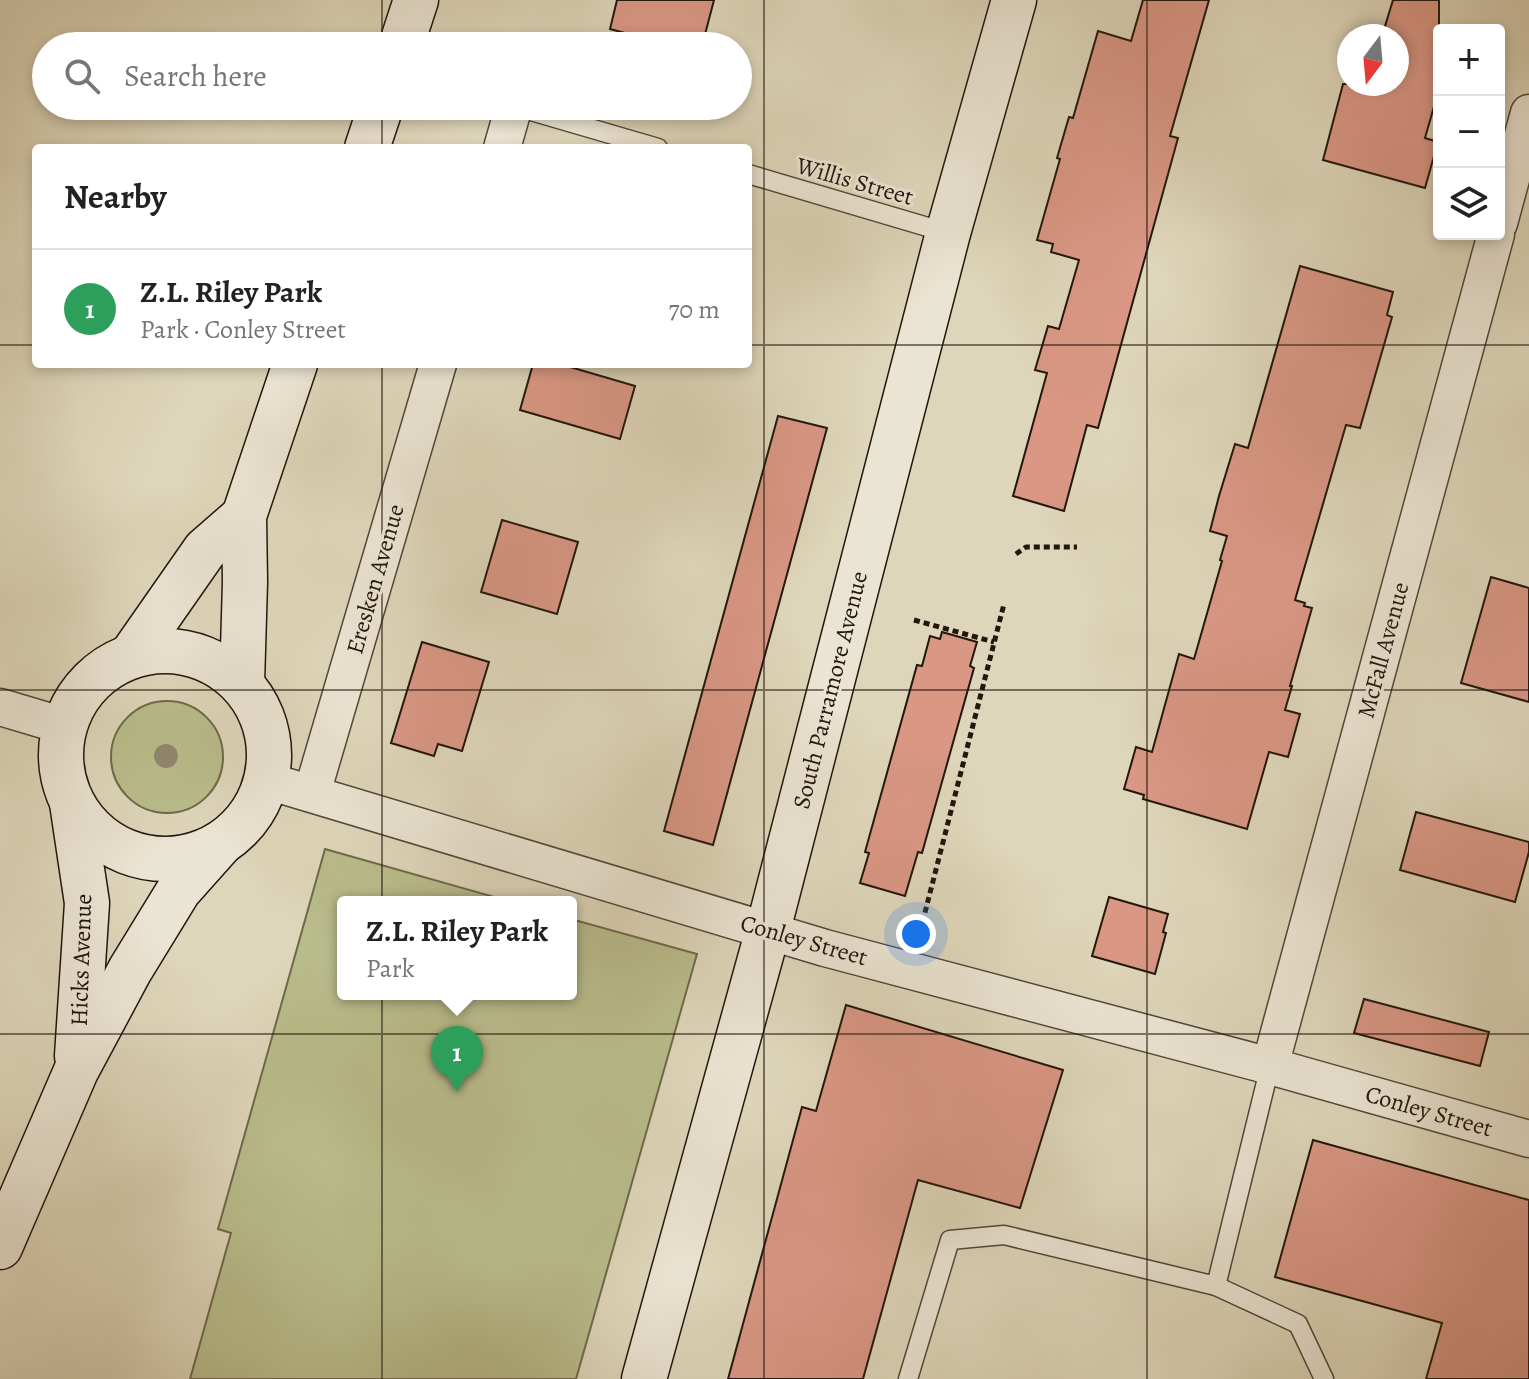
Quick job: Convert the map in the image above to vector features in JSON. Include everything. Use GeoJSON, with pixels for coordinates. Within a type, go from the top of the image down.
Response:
{"type":"FeatureCollection","features":[{"type":"Feature","properties":{"kind":"street"},"geometry":{"type":"LineString","coordinates":[[406,32],[416,0]]}},
{"type":"Feature","properties":{"kind":"street","name":"South Parramore Avenue"},"geometry":{"type":"LineString","coordinates":[[644,1379],[768,930],[948,233],[1014,0]]}},
{"type":"Feature","properties":{"kind":"street"},"geometry":{"type":"LineString","coordinates":[[1505,201],[1529,113]]}},
{"type":"Feature","properties":{"kind":"street"},"geometry":{"type":"LineString","coordinates":[[368,144],[376,120]]}},
{"type":"Feature","properties":{"kind":"street"},"geometry":{"type":"LineString","coordinates":[[503,144],[510,120]]}},
{"type":"Feature","properties":{"kind":"street","name":"McFall Avenue"},"geometry":{"type":"LineString","coordinates":[[1270,1066],[1494,240]]}},
{"type":"Feature","properties":{"kind":"street"},"geometry":{"type":"LineString","coordinates":[[242,683],[244,516],[294,368]]}},
{"type":"Feature","properties":{"kind":"street","name":"Eresken Avenue"},"geometry":{"type":"LineString","coordinates":[[312,793],[437,368]]}},
{"type":"Feature","properties":{"kind":"street"},"geometry":{"type":"LineString","coordinates":[[131,656],[205,550],[244,516]]}},
{"type":"Feature","properties":{"kind":"street"},"geometry":{"type":"LineString","coordinates":[[161,650],[195,654],[221,666],[242,683],[257,703],[267,727],[270,754],[268,781],[253,813],[238,830],[220,844],[197,854],[171,859],[146,857],[123,850],[103,838],[85,821],[72,802],[65,783],[60,764],[60,744],[73,704],[87,685],[109,666],[131,656],[161,650]]}},
{"type":"Feature","properties":{"kind":"street"},"geometry":{"type":"LineString","coordinates":[[0,707],[64,726]]}},
{"type":"Feature","properties":{"kind":"street","name":"Conley Street"},"geometry":{"type":"LineString","coordinates":[[268,781],[825,948],[1270,1066],[1529,1139]]}},
{"type":"Feature","properties":{"kind":"street","name":"Hicks Avenue"},"geometry":{"type":"LineString","coordinates":[[72,802],[87,903],[76,1071]]}},
{"type":"Feature","properties":{"kind":"street","name":"Hicks Avenue"},"geometry":{"type":"LineString","coordinates":[[0,1247],[76,1071],[130,970],[179,890],[220,844]]}},
{"type":"Feature","properties":{"kind":"lane"},"geometry":{"type":"LineString","coordinates":[[562,120],[644,144]]}},
{"type":"Feature","properties":{"kind":"lane","name":"Willis Street"},"geometry":{"type":"LineString","coordinates":[[752,175],[948,233]]}},
{"type":"Feature","properties":{"kind":"lane"},"geometry":{"type":"LineString","coordinates":[[1216,1286],[1270,1066]]}},
{"type":"Feature","properties":{"kind":"lane"},"geometry":{"type":"LineString","coordinates":[[908,1379],[950,1240],[1004,1235],[1216,1286],[1298,1324],[1324,1379]]}},
{"type":"Feature","properties":{"kind":"path"},"geometry":{"type":"LineString","coordinates":[[1016,554],[1026,547],[1077,547]]}},
{"type":"Feature","properties":{"kind":"path"},"geometry":{"type":"LineString","coordinates":[[920,935],[1004,604]]}},
{"type":"Feature","properties":{"kind":"path"},"geometry":{"type":"LineString","coordinates":[[914,620],[994,642]]}},
{"type":"Feature","properties":{"kind":"green space"},"geometry":{"type":"Polygon","coordinates":[[[167,701],[188,705],[207,717],[219,736],[223,757],[219,778],[207,797],[188,809],[167,813],[146,809],[127,797],[115,778],[111,757],[115,736],[127,717],[146,705],[167,701]]]}},
{"type":"Feature","properties":{"kind":"green space"},"geometry":{"type":"Polygon","coordinates":[[[325,849],[491,896],[337,896],[337,1000],[577,1000],[577,921],[697,954],[576,1379],[190,1379],[231,1233],[218,1229],[325,849]]]}},
{"type":"Feature","properties":{"kind":"building"},"geometry":{"type":"Polygon","coordinates":[[[617,0],[714,0],[706,32],[621,32],[610,29],[617,0]]]}},
{"type":"Feature","properties":{"kind":"building"},"geometry":{"type":"Polygon","coordinates":[[[1143,0],[1209,0],[1170,136],[1178,138],[1098,428],[1087,425],[1064,511],[1013,496],[1047,373],[1035,370],[1048,326],[1059,329],[1079,260],[1051,252],[1053,244],[1037,240],[1060,159],[1057,158],[1069,117],[1073,118],[1098,31],[1131,41],[1143,0]]]}},
{"type":"Feature","properties":{"kind":"building"},"geometry":{"type":"Polygon","coordinates":[[[1393,0],[1439,0],[1439,24],[1433,24],[1433,110],[1425,138],[1433,140],[1433,160],[1425,188],[1323,160],[1340,96],[1409,96],[1409,24],[1386,24],[1393,0]]]}},
{"type":"Feature","properties":{"kind":"building"},"geometry":{"type":"Polygon","coordinates":[[[1300,266],[1393,292],[1387,315],[1392,317],[1360,428],[1346,425],[1295,600],[1312,608],[1285,710],[1300,714],[1288,757],[1269,752],[1247,829],[1143,799],[1144,795],[1124,789],[1136,747],[1152,752],[1179,654],[1194,659],[1227,536],[1210,531],[1219,496],[1235,444],[1248,448],[1300,266]]]}},
{"type":"Feature","properties":{"kind":"building"},"geometry":{"type":"Polygon","coordinates":[[[532,368],[574,368],[635,386],[620,439],[520,410],[532,368]]]}},
{"type":"Feature","properties":{"kind":"building"},"geometry":{"type":"Polygon","coordinates":[[[778,416],[827,428],[713,845],[664,831],[778,416]]]}},
{"type":"Feature","properties":{"kind":"building"},"geometry":{"type":"Polygon","coordinates":[[[502,520],[578,542],[557,614],[481,592],[502,520]]]}},
{"type":"Feature","properties":{"kind":"building"},"geometry":{"type":"Polygon","coordinates":[[[1491,577],[1529,588],[1529,702],[1461,683],[1491,577]]]}},
{"type":"Feature","properties":{"kind":"building"},"geometry":{"type":"Polygon","coordinates":[[[942,632],[977,642],[970,666],[974,668],[922,853],[918,852],[905,896],[860,883],[869,853],[865,852],[917,665],[922,666],[930,636],[940,639],[942,632]]]}},
{"type":"Feature","properties":{"kind":"building"},"geometry":{"type":"Polygon","coordinates":[[[422,642],[489,662],[462,751],[438,744],[434,756],[391,743],[422,642]]]}},
{"type":"Feature","properties":{"kind":"building"},"geometry":{"type":"Polygon","coordinates":[[[1416,812],[1529,842],[1515,902],[1400,870],[1416,812]]]}},
{"type":"Feature","properties":{"kind":"building"},"geometry":{"type":"Polygon","coordinates":[[[1109,897],[1168,914],[1155,974],[1092,956],[1109,897]]]}},
{"type":"Feature","properties":{"kind":"building"},"geometry":{"type":"Polygon","coordinates":[[[1364,999],[1489,1032],[1480,1066],[1354,1033],[1364,999]]]}},
{"type":"Feature","properties":{"kind":"building"},"geometry":{"type":"Polygon","coordinates":[[[846,1005],[1063,1070],[1020,1208],[918,1180],[863,1379],[728,1379],[802,1107],[816,1111],[846,1005]]]}},
{"type":"Feature","properties":{"kind":"building"},"geometry":{"type":"Polygon","coordinates":[[[1313,1140],[1529,1200],[1529,1379],[1426,1379],[1442,1323],[1275,1277],[1313,1140]]]}},
{"type":"Feature","properties":{"kind":"place","name":"Z.L. Riley Park"},"geometry":{"type":"Point","coordinates":[457,1092]}}]}
